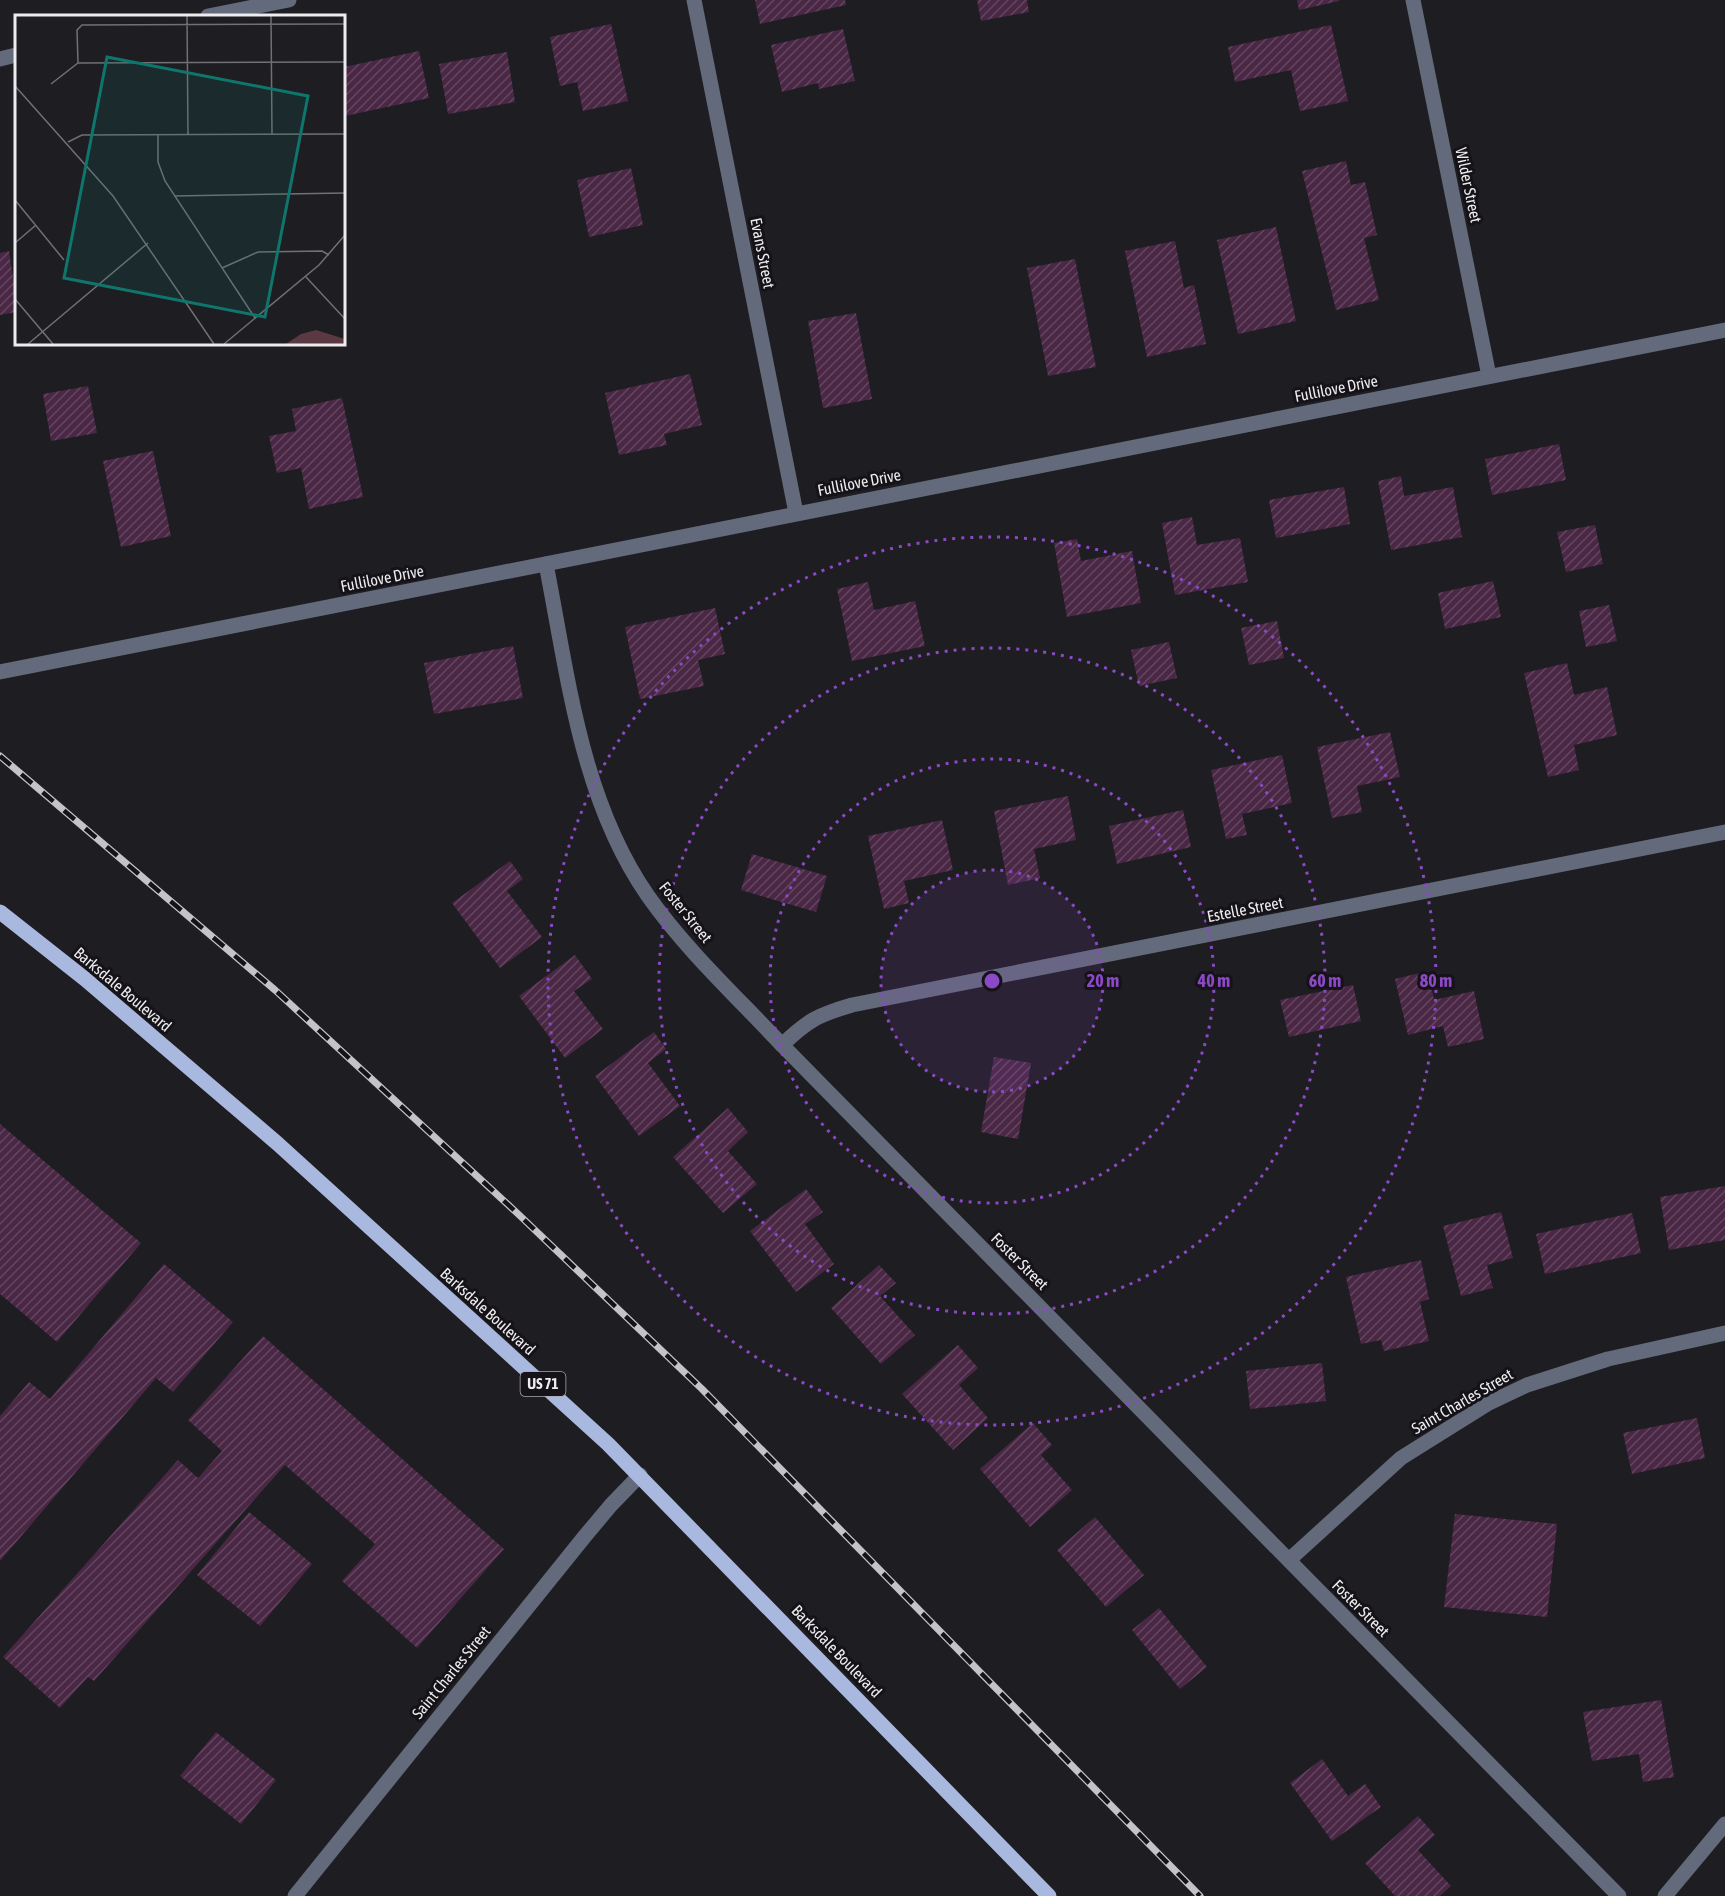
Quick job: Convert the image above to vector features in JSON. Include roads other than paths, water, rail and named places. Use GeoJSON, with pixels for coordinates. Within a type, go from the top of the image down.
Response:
{"type":"FeatureCollection","features":[{"type":"Feature","properties":{"kind":"main road","name":"Barksdale Boulevard"},"geometry":{"type":"LineString","coordinates":[[0,912],[85,979],[278,1144],[640,1475],[1049,1896]]}},
{"type":"Feature","properties":{"kind":"street"},"geometry":{"type":"LineString","coordinates":[[213,15],[289,0]]}},
{"type":"Feature","properties":{"kind":"street","name":"Evans Street"},"geometry":{"type":"LineString","coordinates":[[693,0],[796,513]]}},
{"type":"Feature","properties":{"kind":"street","name":"Wilder Street"},"geometry":{"type":"LineString","coordinates":[[1413,0],[1490,376]]}},
{"type":"Feature","properties":{"kind":"street"},"geometry":{"type":"LineString","coordinates":[[0,58],[15,55]]}},
{"type":"Feature","properties":{"kind":"street","name":"Fullilove Drive"},"geometry":{"type":"LineString","coordinates":[[0,672],[1725,330]]}},
{"type":"Feature","properties":{"kind":"street","name":"Foster Street"},"geometry":{"type":"LineString","coordinates":[[546,564],[582,746],[596,790],[627,861],[648,895],[677,933],[782,1045],[1619,1896]]}},
{"type":"Feature","properties":{"kind":"street","name":"Estelle Street"},"geometry":{"type":"LineString","coordinates":[[782,1045],[804,1023],[826,1012],[852,1005],[1725,832]]}},
{"type":"Feature","properties":{"kind":"street","name":"Saint Charles Street"},"geometry":{"type":"LineString","coordinates":[[1289,1560],[1401,1458],[1489,1403],[1527,1385],[1608,1359],[1725,1333]]}},
{"type":"Feature","properties":{"kind":"street","name":"Saint Charles Street"},"geometry":{"type":"LineString","coordinates":[[295,1896],[585,1536],[640,1475]]}},
{"type":"Feature","properties":{"kind":"street"},"geometry":{"type":"LineString","coordinates":[[1665,1896],[1725,1824]]}},
{"type":"Feature","properties":{"kind":"railway"},"geometry":{"type":"LineString","coordinates":[[0,756],[275,990],[516,1212],[702,1389],[1200,1896]]}}]}
